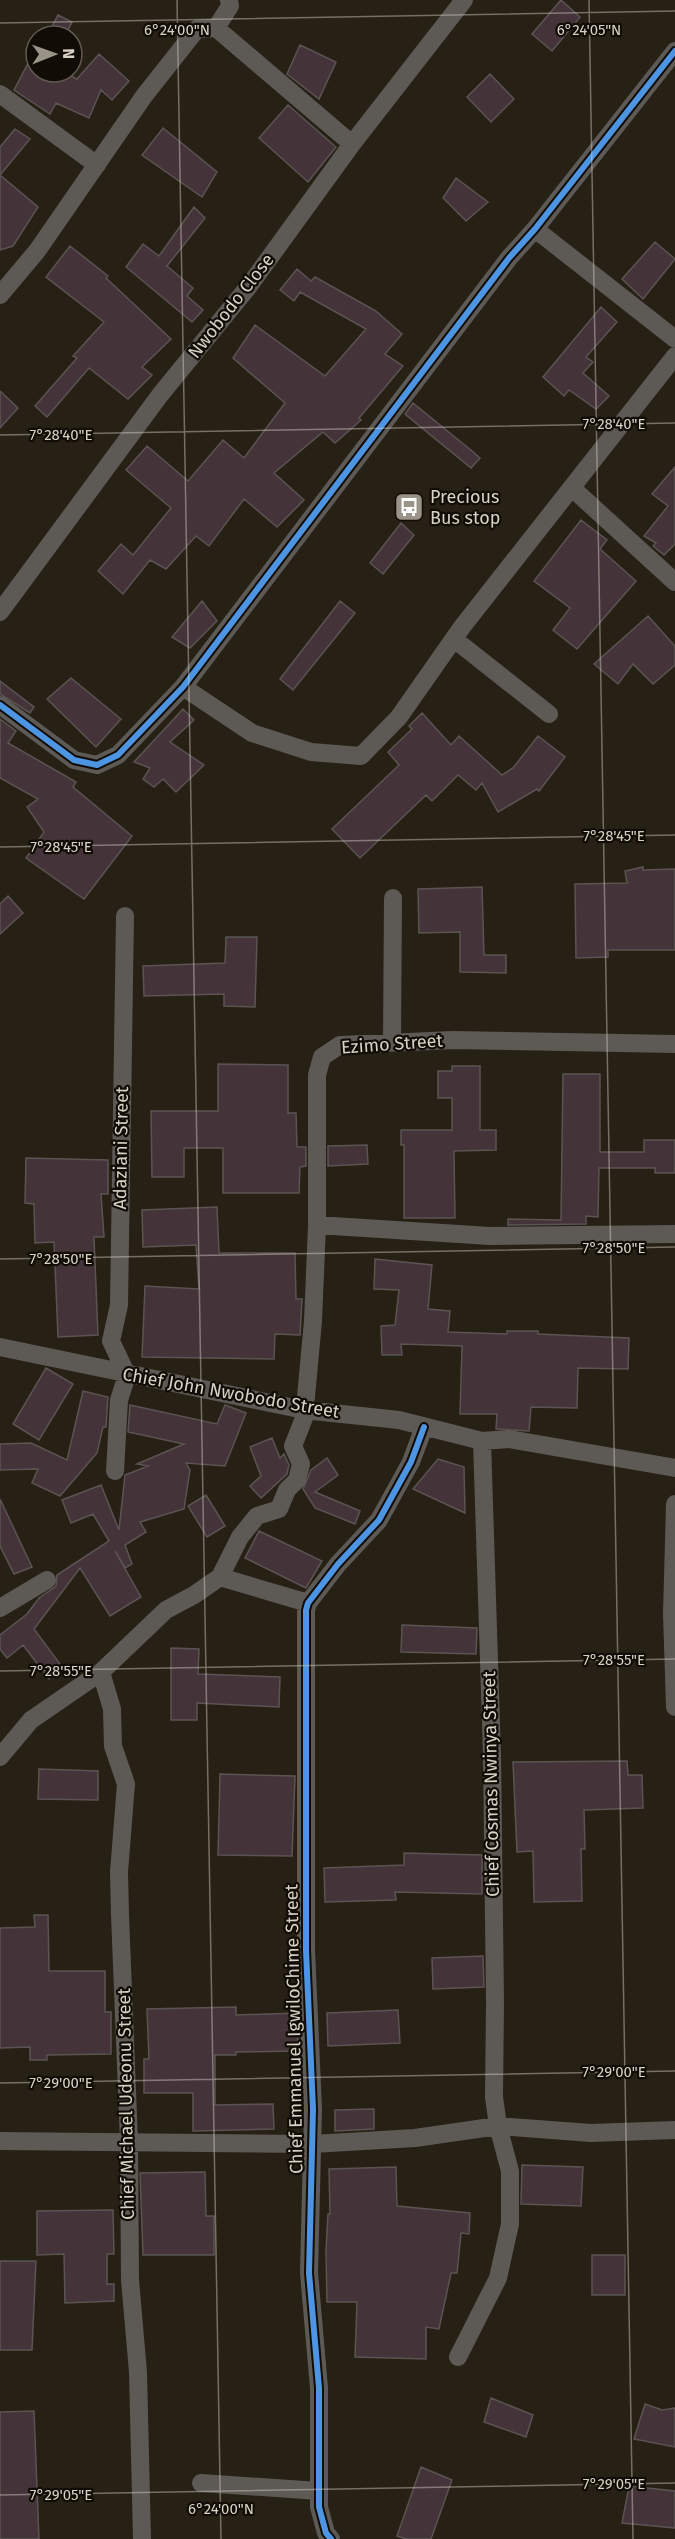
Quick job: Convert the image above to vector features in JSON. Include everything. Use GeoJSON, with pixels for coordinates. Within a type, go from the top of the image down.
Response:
{"type":"FeatureCollection","features":[{"type":"Feature","properties":{"kind":"street"},"geometry":{"type":"LineString","coordinates":[[216,27],[230,6],[229,0]]}},
{"type":"Feature","properties":{"kind":"street","name":"Nwobodo Close"},"geometry":{"type":"LineString","coordinates":[[0,612],[160,395],[249,286],[352,144],[464,0]]}},
{"type":"Feature","properties":{"kind":"street"},"geometry":{"type":"LineString","coordinates":[[0,296],[37,251],[144,96],[197,29],[216,27],[352,144]]}},
{"type":"Feature","properties":{"kind":"street"},"geometry":{"type":"LineString","coordinates":[[0,705],[74,760],[97,765],[118,755],[183,687],[509,258],[535,229],[675,51]]}},
{"type":"Feature","properties":{"kind":"street"},"geometry":{"type":"LineString","coordinates":[[0,94],[97,165]]}},
{"type":"Feature","properties":{"kind":"street"},"geometry":{"type":"LineString","coordinates":[[535,229],[675,339]]}},
{"type":"Feature","properties":{"kind":"street"},"geometry":{"type":"LineString","coordinates":[[183,687],[252,733],[311,752],[361,756],[399,717],[454,639],[675,356]]}},
{"type":"Feature","properties":{"kind":"street"},"geometry":{"type":"LineString","coordinates":[[572,488],[675,582]]}},
{"type":"Feature","properties":{"kind":"street"},"geometry":{"type":"LineString","coordinates":[[454,639],[549,714]]}},
{"type":"Feature","properties":{"kind":"street"},"geometry":{"type":"LineString","coordinates":[[392,1042],[393,898]]}},
{"type":"Feature","properties":{"kind":"street","name":"Adaziani Street"},"geometry":{"type":"LineString","coordinates":[[125,916],[119,1305],[111,1341],[127,1375]]}},
{"type":"Feature","properties":{"kind":"street","name":"Ezimo Street"},"geometry":{"type":"LineString","coordinates":[[220,1577],[240,1538],[257,1516],[279,1509],[287,1490],[297,1480],[301,1464],[292,1446],[304,1418],[313,1321],[317,1225],[315,1130],[317,1075],[322,1057],[340,1045],[392,1042],[453,1040],[675,1044]]}},
{"type":"Feature","properties":{"kind":"street"},"geometry":{"type":"LineString","coordinates":[[317,1225],[490,1236],[675,1234]]}},
{"type":"Feature","properties":{"kind":"street","name":"Chief John Nwobodo Street"},"geometry":{"type":"LineString","coordinates":[[0,1347],[304,1410],[399,1420],[483,1441],[520,1440],[675,1468]]}},
{"type":"Feature","properties":{"kind":"street"},"geometry":{"type":"LineString","coordinates":[[115,1471],[119,1400],[127,1375]]}},
{"type":"Feature","properties":{"kind":"street"},"geometry":{"type":"LineString","coordinates":[[0,1757],[31,1720],[101,1672],[166,1610],[194,1595],[220,1577],[308,1603],[338,1564],[379,1520],[411,1462],[424,1427]]}},
{"type":"Feature","properties":{"kind":"street","name":"Chief Cosmas Nwinya Street"},"geometry":{"type":"LineString","coordinates":[[458,2357],[498,2277],[510,2224],[510,2171],[498,2126],[494,2097],[492,1755],[483,1441]]}},
{"type":"Feature","properties":{"kind":"street"},"geometry":{"type":"LineString","coordinates":[[675,1504],[672,1614],[675,1707]]}},
{"type":"Feature","properties":{"kind":"street"},"geometry":{"type":"LineString","coordinates":[[0,1608],[47,1580]]}},
{"type":"Feature","properties":{"kind":"street","name":"Chief Emmanuel IgwiloChime Street"},"geometry":{"type":"LineString","coordinates":[[308,1603],[305,1624],[306,1950],[312,2060],[313,2144],[309,2273],[319,2388],[319,2507],[326,2533],[331,2539]]}},
{"type":"Feature","properties":{"kind":"street","name":"Chief Michael Udeonu Street"},"geometry":{"type":"LineString","coordinates":[[101,1672],[112,1709],[113,1746],[126,1784],[120,1893],[129,2141],[130,2280],[138,2372],[142,2539]]}},
{"type":"Feature","properties":{"kind":"street"},"geometry":{"type":"LineString","coordinates":[[0,2141],[313,2144],[415,2138],[498,2126],[591,2133],[675,2130]]}},
{"type":"Feature","properties":{"kind":"street"},"geometry":{"type":"LineString","coordinates":[[201,2483],[319,2491]]}},
{"type":"Feature","properties":{"kind":"building"},"geometry":{"type":"Polygon","coordinates":[[[561,0],[580,17],[552,51],[532,34],[561,0]]]}},
{"type":"Feature","properties":{"kind":"building"},"geometry":{"type":"Polygon","coordinates":[[[58,15],[72,22],[71,24],[53,24],[58,15]]]}},
{"type":"Feature","properties":{"kind":"building"},"geometry":{"type":"Polygon","coordinates":[[[300,45],[336,62],[319,99],[287,74],[300,45]]]}},
{"type":"Feature","properties":{"kind":"building"},"geometry":{"type":"Polygon","coordinates":[[[99,54],[129,81],[112,100],[101,90],[89,118],[56,103],[50,114],[14,90],[24,71],[24,84],[84,84],[84,71],[99,54]]]}},
{"type":"Feature","properties":{"kind":"building"},"geometry":{"type":"Polygon","coordinates":[[[490,74],[514,99],[491,122],[467,97],[490,74]]]}},
{"type":"Feature","properties":{"kind":"building"},"geometry":{"type":"Polygon","coordinates":[[[288,105],[336,147],[308,182],[259,138],[288,105]]]}},
{"type":"Feature","properties":{"kind":"building"},"geometry":{"type":"Polygon","coordinates":[[[163,128],[217,172],[202,197],[142,155],[163,128]]]}},
{"type":"Feature","properties":{"kind":"building"},"geometry":{"type":"Polygon","coordinates":[[[15,129],[30,139],[0,175],[0,147],[15,129]]]}},
{"type":"Feature","properties":{"kind":"building"},"geometry":{"type":"Polygon","coordinates":[[[0,175],[38,207],[13,246],[0,250],[0,175]]]}},
{"type":"Feature","properties":{"kind":"building"},"geometry":{"type":"Polygon","coordinates":[[[456,178],[488,202],[466,221],[443,198],[456,178]]]}},
{"type":"Feature","properties":{"kind":"building"},"geometry":{"type":"Polygon","coordinates":[[[194,207],[205,218],[167,266],[193,288],[187,296],[203,310],[192,322],[126,267],[143,244],[159,256],[194,207]]]}},
{"type":"Feature","properties":{"kind":"building"},"geometry":{"type":"Polygon","coordinates":[[[655,242],[675,259],[643,299],[622,279],[655,242]]]}},
{"type":"Feature","properties":{"kind":"building"},"geometry":{"type":"Polygon","coordinates":[[[70,246],[108,276],[106,278],[171,339],[142,367],[152,375],[128,399],[89,368],[47,417],[35,406],[77,358],[73,356],[104,322],[46,277],[70,246]]]}},
{"type":"Feature","properties":{"kind":"building"},"geometry":{"type":"Polygon","coordinates":[[[297,269],[311,281],[315,277],[376,311],[402,334],[385,354],[403,366],[359,418],[361,420],[335,443],[323,432],[274,473],[304,500],[277,527],[244,499],[209,546],[196,536],[166,569],[150,560],[123,594],[98,571],[121,544],[133,555],[171,508],[126,470],[147,446],[188,481],[223,440],[244,458],[285,403],[233,358],[255,325],[325,376],[366,329],[300,292],[294,301],[280,290],[297,269]]]}},
{"type":"Feature","properties":{"kind":"building"},"geometry":{"type":"Polygon","coordinates":[[[601,307],[617,322],[586,357],[593,362],[583,373],[609,396],[596,409],[569,390],[564,396],[543,377],[601,307]]]}},
{"type":"Feature","properties":{"kind":"building"},"geometry":{"type":"Polygon","coordinates":[[[0,391],[18,408],[0,428],[0,391]]]}},
{"type":"Feature","properties":{"kind":"building"},"geometry":{"type":"Polygon","coordinates":[[[413,403],[480,458],[471,468],[405,414],[413,403]]]}},
{"type":"Feature","properties":{"kind":"building"},"geometry":{"type":"Polygon","coordinates":[[[675,467],[675,544],[664,555],[653,546],[656,543],[644,536],[668,506],[652,494],[675,467]]]}},
{"type":"Feature","properties":{"kind":"building"},"geometry":{"type":"Polygon","coordinates":[[[581,520],[607,540],[600,549],[636,581],[577,649],[553,630],[570,608],[534,581],[581,520]]]}},
{"type":"Feature","properties":{"kind":"building"},"geometry":{"type":"Polygon","coordinates":[[[401,523],[414,535],[383,574],[370,563],[401,523]]]}},
{"type":"Feature","properties":{"kind":"building"},"geometry":{"type":"Polygon","coordinates":[[[202,601],[217,621],[190,648],[172,637],[202,601]]]}},
{"type":"Feature","properties":{"kind":"building"},"geometry":{"type":"Polygon","coordinates":[[[340,601],[355,613],[293,690],[280,679],[340,601]]]}},
{"type":"Feature","properties":{"kind":"building"},"geometry":{"type":"Polygon","coordinates":[[[648,616],[675,646],[675,665],[653,684],[633,664],[618,684],[594,664],[648,616]]]}},
{"type":"Feature","properties":{"kind":"building"},"geometry":{"type":"Polygon","coordinates":[[[71,678],[121,719],[96,747],[47,699],[71,678]]]}},
{"type":"Feature","properties":{"kind":"building"},"geometry":{"type":"Polygon","coordinates":[[[0,681],[34,707],[30,713],[0,694],[0,681]]]}},
{"type":"Feature","properties":{"kind":"building"},"geometry":{"type":"Polygon","coordinates":[[[183,709],[194,720],[170,742],[204,765],[176,792],[163,779],[154,787],[143,779],[150,768],[134,762],[183,709]]]}},
{"type":"Feature","properties":{"kind":"building"},"geometry":{"type":"Polygon","coordinates":[[[422,713],[451,745],[459,736],[502,775],[513,768],[538,736],[565,757],[539,791],[537,789],[498,812],[482,783],[476,790],[458,775],[432,801],[426,795],[360,858],[332,829],[399,765],[388,752],[412,729],[409,726],[422,713]]]}},
{"type":"Feature","properties":{"kind":"building"},"geometry":{"type":"Polygon","coordinates":[[[0,719],[16,731],[8,743],[76,782],[73,787],[132,836],[84,899],[26,858],[44,832],[27,807],[38,799],[0,778],[0,719]]]}},
{"type":"Feature","properties":{"kind":"building"},"geometry":{"type":"Polygon","coordinates":[[[643,867],[643,870],[675,869],[675,950],[608,950],[608,957],[576,958],[575,884],[627,883],[625,871],[643,867]]]}},
{"type":"Feature","properties":{"kind":"building"},"geometry":{"type":"Polygon","coordinates":[[[482,887],[484,955],[506,955],[506,973],[460,972],[460,932],[419,933],[418,889],[482,887]]]}},
{"type":"Feature","properties":{"kind":"building"},"geometry":{"type":"Polygon","coordinates":[[[8,896],[23,913],[0,934],[0,904],[8,896]]]}},
{"type":"Feature","properties":{"kind":"building"},"geometry":{"type":"Polygon","coordinates":[[[226,937],[257,937],[255,1007],[224,1006],[224,994],[144,996],[143,966],[225,963],[226,937]]]}},
{"type":"Feature","properties":{"kind":"building"},"geometry":{"type":"Polygon","coordinates":[[[218,1064],[288,1065],[288,1113],[296,1113],[297,1147],[306,1147],[306,1166],[300,1167],[299,1193],[223,1193],[223,1148],[184,1148],[184,1177],[152,1177],[151,1111],[218,1111],[218,1064]]]}},
{"type":"Feature","properties":{"kind":"building"},"geometry":{"type":"Polygon","coordinates":[[[452,1066],[480,1066],[480,1130],[496,1130],[496,1150],[454,1151],[455,1218],[404,1218],[404,1145],[401,1145],[401,1130],[452,1130],[452,1098],[438,1098],[438,1071],[452,1071],[452,1066]]]}},
{"type":"Feature","properties":{"kind":"building"},"geometry":{"type":"Polygon","coordinates":[[[563,1074],[600,1074],[600,1152],[644,1152],[644,1140],[675,1140],[675,1173],[655,1173],[655,1168],[599,1168],[598,1217],[586,1216],[586,1224],[508,1225],[508,1219],[561,1220],[563,1074]]]}},
{"type":"Feature","properties":{"kind":"building"},"geometry":{"type":"Polygon","coordinates":[[[367,1145],[368,1164],[328,1166],[328,1146],[367,1145]]]}},
{"type":"Feature","properties":{"kind":"building"},"geometry":{"type":"Polygon","coordinates":[[[26,1158],[108,1160],[108,1194],[101,1194],[104,1237],[94,1237],[98,1335],[58,1337],[54,1242],[35,1243],[34,1204],[25,1203],[26,1158]]]}},
{"type":"Feature","properties":{"kind":"building"},"geometry":{"type":"Polygon","coordinates":[[[217,1207],[219,1253],[295,1253],[296,1299],[302,1299],[300,1335],[275,1334],[274,1359],[142,1357],[145,1286],[199,1289],[196,1245],[143,1247],[142,1210],[217,1207]]]}},
{"type":"Feature","properties":{"kind":"building"},"geometry":{"type":"Polygon","coordinates":[[[375,1259],[432,1265],[428,1309],[450,1311],[448,1332],[507,1334],[507,1331],[538,1331],[538,1334],[629,1338],[628,1369],[578,1368],[577,1408],[531,1407],[529,1431],[496,1429],[497,1414],[460,1414],[462,1346],[401,1344],[402,1355],[382,1355],[381,1326],[395,1325],[399,1290],[374,1289],[375,1259]]]}},
{"type":"Feature","properties":{"kind":"building"},"geometry":{"type":"Polygon","coordinates":[[[46,1368],[73,1384],[39,1440],[13,1424],[46,1368]]]}},
{"type":"Feature","properties":{"kind":"building"},"geometry":{"type":"Polygon","coordinates":[[[83,1391],[108,1397],[106,1427],[103,1427],[97,1453],[60,1496],[32,1483],[38,1469],[0,1470],[0,1444],[31,1443],[67,1460],[83,1391]]]}},
{"type":"Feature","properties":{"kind":"building"},"geometry":{"type":"Polygon","coordinates":[[[130,1405],[217,1424],[225,1405],[246,1413],[225,1466],[186,1463],[190,1470],[184,1509],[140,1522],[146,1532],[125,1545],[132,1564],[125,1568],[115,1551],[141,1597],[110,1616],[80,1568],[34,1629],[63,1668],[49,1679],[23,1645],[7,1658],[0,1649],[0,1635],[27,1614],[39,1598],[56,1586],[57,1575],[109,1541],[93,1514],[71,1523],[62,1500],[101,1485],[119,1530],[125,1475],[148,1466],[137,1464],[184,1444],[128,1432],[130,1405]]]}},
{"type":"Feature","properties":{"kind":"building"},"geometry":{"type":"Polygon","coordinates":[[[272,1438],[280,1458],[284,1454],[289,1465],[287,1474],[261,1498],[250,1486],[261,1476],[250,1447],[272,1438]]]}},
{"type":"Feature","properties":{"kind":"building"},"geometry":{"type":"Polygon","coordinates":[[[327,1458],[338,1475],[315,1492],[360,1511],[355,1524],[315,1508],[303,1489],[311,1470],[327,1458]]]}},
{"type":"Feature","properties":{"kind":"building"},"geometry":{"type":"Polygon","coordinates":[[[438,1459],[464,1467],[465,1513],[413,1489],[438,1459]]]}},
{"type":"Feature","properties":{"kind":"building"},"geometry":{"type":"Polygon","coordinates":[[[206,1495],[225,1526],[207,1537],[188,1506],[206,1495]]]}},
{"type":"Feature","properties":{"kind":"building"},"geometry":{"type":"Polygon","coordinates":[[[0,1499],[32,1567],[14,1574],[0,1546],[0,1499]]]}},
{"type":"Feature","properties":{"kind":"building"},"geometry":{"type":"Polygon","coordinates":[[[259,1531],[322,1561],[306,1588],[245,1558],[259,1531]]]}},
{"type":"Feature","properties":{"kind":"building"},"geometry":{"type":"Polygon","coordinates":[[[402,1625],[477,1628],[476,1654],[401,1652],[402,1625]]]}},
{"type":"Feature","properties":{"kind":"building"},"geometry":{"type":"Polygon","coordinates":[[[171,1648],[199,1649],[198,1674],[280,1677],[279,1707],[197,1703],[197,1720],[171,1720],[171,1648]]]}},
{"type":"Feature","properties":{"kind":"building"},"geometry":{"type":"Polygon","coordinates":[[[627,1761],[628,1775],[642,1775],[643,1808],[584,1810],[585,1849],[581,1849],[582,1901],[534,1902],[533,1851],[517,1852],[513,1762],[627,1761]]]}},
{"type":"Feature","properties":{"kind":"building"},"geometry":{"type":"Polygon","coordinates":[[[39,1769],[98,1771],[98,1800],[38,1799],[39,1769]]]}},
{"type":"Feature","properties":{"kind":"building"},"geometry":{"type":"Polygon","coordinates":[[[220,1774],[295,1776],[292,1856],[218,1855],[220,1774]]]}},
{"type":"Feature","properties":{"kind":"building"},"geometry":{"type":"Polygon","coordinates":[[[404,1853],[482,1855],[482,1894],[395,1892],[396,1900],[325,1902],[324,1868],[404,1865],[404,1853]]]}},
{"type":"Feature","properties":{"kind":"building"},"geometry":{"type":"Polygon","coordinates":[[[34,1915],[48,1915],[49,1971],[105,1971],[105,2012],[111,2012],[111,2054],[47,2055],[47,2060],[30,2060],[30,2047],[0,2048],[0,1928],[35,1927],[34,1915]]]}},
{"type":"Feature","properties":{"kind":"building"},"geometry":{"type":"Polygon","coordinates":[[[483,1956],[484,1987],[433,1989],[432,1958],[483,1956]]]}},
{"type":"Feature","properties":{"kind":"building"},"geometry":{"type":"Polygon","coordinates":[[[236,2007],[236,2015],[297,2013],[298,2051],[236,2052],[236,2055],[215,2055],[215,2105],[273,2104],[274,2129],[193,2131],[193,2093],[144,2093],[144,2059],[149,2059],[147,2009],[236,2007]]]}},
{"type":"Feature","properties":{"kind":"building"},"geometry":{"type":"Polygon","coordinates":[[[398,2010],[400,2043],[328,2046],[327,2013],[398,2010]]]}},
{"type":"Feature","properties":{"kind":"building"},"geometry":{"type":"Polygon","coordinates":[[[374,2109],[374,2129],[335,2131],[335,2110],[374,2109]]]}},
{"type":"Feature","properties":{"kind":"building"},"geometry":{"type":"Polygon","coordinates":[[[522,2165],[583,2167],[581,2206],[521,2204],[522,2165]]]}},
{"type":"Feature","properties":{"kind":"building"},"geometry":{"type":"Polygon","coordinates":[[[396,2167],[397,2206],[470,2213],[469,2234],[461,2233],[457,2273],[451,2273],[439,2329],[426,2327],[426,2359],[355,2357],[357,2302],[327,2302],[329,2169],[396,2167]]]}},
{"type":"Feature","properties":{"kind":"building"},"geometry":{"type":"Polygon","coordinates":[[[205,2172],[206,2216],[214,2216],[214,2255],[143,2255],[140,2173],[205,2172]]]}},
{"type":"Feature","properties":{"kind":"building"},"geometry":{"type":"Polygon","coordinates":[[[113,2210],[114,2254],[107,2254],[107,2284],[114,2284],[114,2301],[65,2303],[64,2254],[37,2255],[37,2211],[113,2210]]]}},
{"type":"Feature","properties":{"kind":"building"},"geometry":{"type":"Polygon","coordinates":[[[592,2255],[625,2255],[625,2295],[592,2295],[592,2255]]]}},
{"type":"Feature","properties":{"kind":"building"},"geometry":{"type":"Polygon","coordinates":[[[0,2261],[36,2261],[32,2350],[0,2350],[0,2261]]]}},
{"type":"Feature","properties":{"kind":"building"},"geometry":{"type":"Polygon","coordinates":[[[491,2398],[533,2415],[526,2437],[484,2422],[491,2398]]]}},
{"type":"Feature","properties":{"kind":"building"},"geometry":{"type":"Polygon","coordinates":[[[645,2404],[662,2410],[675,2408],[675,2447],[634,2439],[645,2404]]]}},
{"type":"Feature","properties":{"kind":"building"},"geometry":{"type":"Polygon","coordinates":[[[34,2411],[39,2539],[0,2539],[0,2412],[34,2411]]]}},
{"type":"Feature","properties":{"kind":"building"},"geometry":{"type":"Polygon","coordinates":[[[421,2467],[452,2480],[431,2539],[406,2539],[397,2536],[421,2467]]]}},
{"type":"Feature","properties":{"kind":"building"},"geometry":{"type":"Polygon","coordinates":[[[629,2486],[675,2491],[675,2528],[622,2523],[629,2486]]]}},
{"type":"Feature","properties":{"kind":"cycle path"},"geometry":{"type":"LineString","coordinates":[[0,705],[74,760],[97,765],[118,755],[183,687],[509,258],[535,229],[675,51]]}},
{"type":"Feature","properties":{"kind":"cycle path"},"geometry":{"type":"LineString","coordinates":[[331,2539],[326,2533],[319,2507],[319,2388],[309,2273],[313,2109],[306,1950],[306,1610],[308,1603],[338,1564],[379,1520],[411,1462],[424,1427]]}},
{"type":"Feature","properties":{"kind":"place","name":"Precious Bus stop"},"geometry":{"type":"Point","coordinates":[409,507]}}]}
